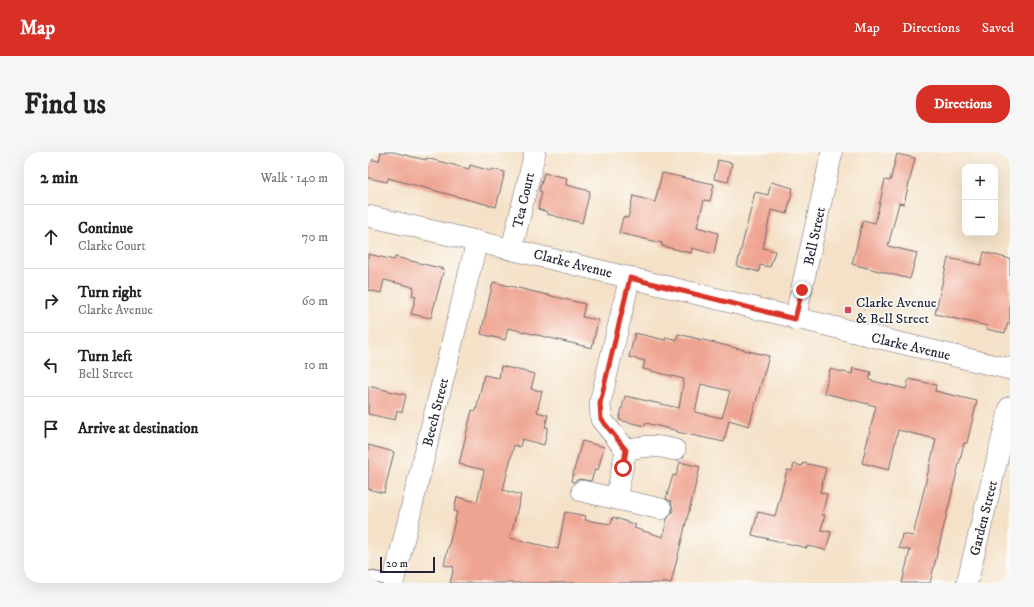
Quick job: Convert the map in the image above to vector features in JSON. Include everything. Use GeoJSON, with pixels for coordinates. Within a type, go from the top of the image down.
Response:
{"type":"FeatureCollection","features":[{"type":"Feature","properties":{"kind":"street","name":"Tea Court"},"geometry":{"type":"LineString","coordinates":[[512,248],[535,152]]}},
{"type":"Feature","properties":{"kind":"street","name":"Bell Street"},"geometry":{"type":"LineString","coordinates":[[795,319],[832,152]]}},
{"type":"Feature","properties":{"kind":"street","name":"Clarke Avenue"},"geometry":{"type":"LineString","coordinates":[[368,216],[512,248],[795,319],[1010,369]]}},
{"type":"Feature","properties":{"kind":"street","name":"Beech Street"},"geometry":{"type":"LineString","coordinates":[[393,582],[477,241]]}},
{"type":"Feature","properties":{"kind":"street"},"geometry":{"type":"LineString","coordinates":[[626,450],[601,419],[600,403],[630,278]]}},
{"type":"Feature","properties":{"kind":"street","name":"Garden Street"},"geometry":{"type":"LineString","coordinates":[[966,583],[1010,407]]}},
{"type":"Feature","properties":{"kind":"street"},"geometry":{"type":"LineString","coordinates":[[626,450],[646,445],[660,446],[675,450]]}},
{"type":"Feature","properties":{"kind":"street"},"geometry":{"type":"LineString","coordinates":[[616,498],[626,450]]}},
{"type":"Feature","properties":{"kind":"street"},"geometry":{"type":"LineString","coordinates":[[582,491],[661,509]]}},
{"type":"Feature","properties":{"kind":"lane"},"geometry":{"type":"LineString","coordinates":[[368,576],[393,582]]}},
{"type":"Feature","properties":{"kind":"building"},"geometry":{"type":"Polygon","coordinates":[[[381,152],[393,152],[426,160],[426,158],[469,169],[470,165],[491,171],[492,169],[505,172],[496,207],[388,178],[387,182],[368,178],[368,159],[379,161],[381,152]]]}},
{"type":"Feature","properties":{"kind":"building"},"geometry":{"type":"Polygon","coordinates":[[[897,154],[915,158],[904,204],[899,203],[888,246],[917,253],[910,279],[852,264],[863,220],[875,223],[885,180],[890,181],[897,154]]]}},
{"type":"Feature","properties":{"kind":"building"},"geometry":{"type":"Polygon","coordinates":[[[718,160],[732,163],[728,182],[714,179],[718,160]]]}},
{"type":"Feature","properties":{"kind":"building"},"geometry":{"type":"Polygon","coordinates":[[[544,173],[567,178],[566,185],[590,191],[582,223],[547,214],[547,212],[538,209],[542,192],[539,191],[544,173]]]}},
{"type":"Feature","properties":{"kind":"building"},"geometry":{"type":"Polygon","coordinates":[[[662,173],[714,184],[710,201],[704,200],[697,227],[718,233],[714,254],[692,248],[691,253],[662,246],[662,243],[619,233],[623,217],[628,218],[633,196],[655,202],[662,173]]]}},
{"type":"Feature","properties":{"kind":"building"},"geometry":{"type":"Polygon","coordinates":[[[771,182],[793,188],[787,214],[771,210],[763,248],[775,251],[770,267],[760,265],[759,272],[737,266],[755,192],[768,195],[771,182]]]}},
{"type":"Feature","properties":{"kind":"building"},"geometry":{"type":"Polygon","coordinates":[[[984,252],[1010,259],[1010,324],[1008,323],[1005,333],[986,329],[987,326],[935,314],[948,258],[981,265],[984,252]]]}},
{"type":"Feature","properties":{"kind":"building"},"geometry":{"type":"Polygon","coordinates":[[[368,254],[394,260],[395,257],[444,269],[431,318],[411,314],[416,296],[412,295],[414,287],[384,280],[381,293],[368,290],[368,254]]]}},
{"type":"Feature","properties":{"kind":"building"},"geometry":{"type":"Polygon","coordinates":[[[493,282],[585,304],[582,317],[598,320],[592,348],[508,328],[505,340],[481,334],[493,282]]]}},
{"type":"Feature","properties":{"kind":"building"},"geometry":{"type":"Polygon","coordinates":[[[635,333],[665,340],[666,337],[677,340],[678,334],[769,356],[749,426],[729,420],[724,442],[677,432],[678,431],[646,423],[645,426],[619,420],[625,396],[679,408],[684,379],[643,369],[645,361],[629,357],[635,333]],[[701,384],[695,412],[722,418],[730,391],[701,384]]]}},
{"type":"Feature","properties":{"kind":"building"},"geometry":{"type":"Polygon","coordinates":[[[501,366],[535,374],[531,389],[542,391],[537,412],[548,415],[545,427],[548,427],[544,445],[522,439],[520,447],[514,445],[503,490],[521,495],[510,538],[558,549],[565,512],[586,516],[585,520],[611,524],[613,517],[636,525],[634,528],[663,537],[667,519],[673,511],[671,501],[666,499],[673,475],[676,476],[680,462],[700,467],[671,583],[450,583],[454,567],[444,565],[457,512],[454,511],[457,497],[477,502],[484,470],[459,464],[472,410],[476,411],[484,375],[499,378],[501,366]]]}},
{"type":"Feature","properties":{"kind":"building"},"geometry":{"type":"Polygon","coordinates":[[[853,368],[871,372],[869,380],[906,389],[909,379],[936,385],[935,391],[977,401],[967,443],[964,443],[930,583],[902,583],[910,550],[899,548],[902,534],[913,536],[936,439],[898,430],[889,470],[862,463],[876,406],[824,393],[830,369],[852,374],[853,368]]]}},
{"type":"Feature","properties":{"kind":"building"},"geometry":{"type":"Polygon","coordinates":[[[368,386],[406,395],[402,412],[397,411],[395,420],[368,414],[368,386]]]}},
{"type":"Feature","properties":{"kind":"building"},"geometry":{"type":"Polygon","coordinates":[[[582,441],[604,447],[598,470],[595,469],[591,481],[579,479],[574,482],[571,481],[582,441]]]}},
{"type":"Feature","properties":{"kind":"building"},"geometry":{"type":"Polygon","coordinates":[[[368,445],[394,452],[384,493],[368,489],[368,445]]]}},
{"type":"Feature","properties":{"kind":"building"},"geometry":{"type":"Polygon","coordinates":[[[803,463],[826,468],[820,492],[827,494],[822,515],[825,515],[821,530],[831,532],[826,550],[807,546],[807,548],[752,535],[758,512],[775,516],[787,470],[792,471],[794,464],[802,466],[803,463]]]}},
{"type":"Feature","properties":{"kind":"place","name":"Clarke Avenue & Bell Street"},"geometry":{"type":"Point","coordinates":[848,310]}},
{"type":"Feature","properties":{"kind":"route"},"geometry":{"type":"LineString","coordinates":[[623,468],[626,450],[601,419],[600,403],[630,278],[795,319],[802,290]]}}]}
